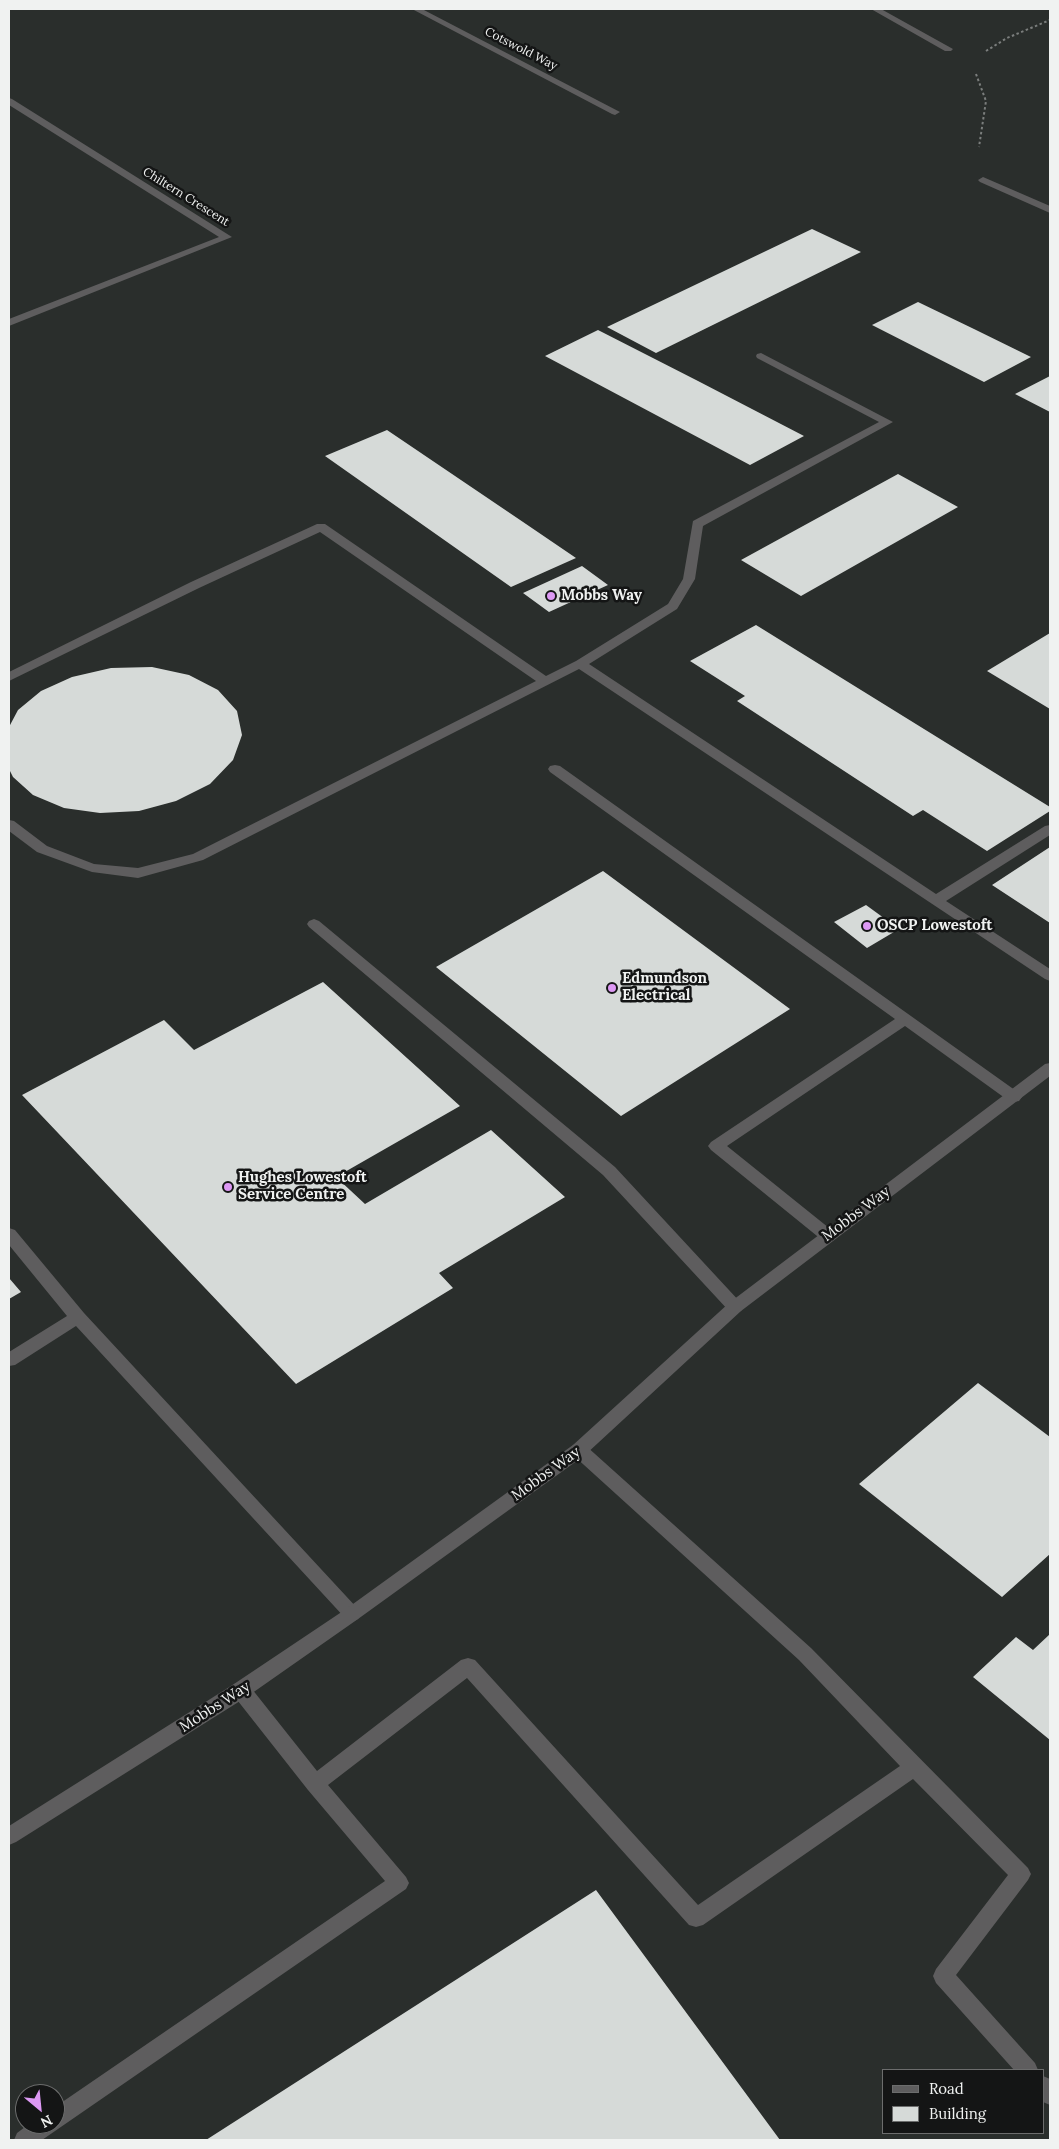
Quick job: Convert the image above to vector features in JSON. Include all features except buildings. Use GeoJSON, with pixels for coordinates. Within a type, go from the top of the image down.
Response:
{"type":"FeatureCollection","features":[{"type":"Feature","properties":{"kind":"street","name":"Cotswold Way"},"geometry":{"type":"LineString","coordinates":[[416,9],[615,112]]}},
{"type":"Feature","properties":{"kind":"street"},"geometry":{"type":"LineString","coordinates":[[875,9],[948,49]]}},
{"type":"Feature","properties":{"kind":"street","name":"Chiltern Crescent"},"geometry":{"type":"LineString","coordinates":[[9,101],[227,238],[9,323]]}},
{"type":"Feature","properties":{"kind":"street"},"geometry":{"type":"LineString","coordinates":[[983,180],[1050,210]]}},
{"type":"Feature","properties":{"kind":"street"},"geometry":{"type":"LineString","coordinates":[[9,824],[42,849],[92,868],[138,873],[198,857],[580,664],[673,606],[689,579],[698,524],[887,422],[761,356]]}},
{"type":"Feature","properties":{"kind":"street"},"geometry":{"type":"LineString","coordinates":[[9,677],[321,526],[546,682]]}},
{"type":"Feature","properties":{"kind":"street"},"geometry":{"type":"LineString","coordinates":[[580,664],[1050,976]]}},
{"type":"Feature","properties":{"kind":"street"},"geometry":{"type":"LineString","coordinates":[[555,768],[1014,1097]]}},
{"type":"Feature","properties":{"kind":"street"},"geometry":{"type":"LineString","coordinates":[[938,900],[1050,829]]}},
{"type":"Feature","properties":{"kind":"street"},"geometry":{"type":"LineString","coordinates":[[314,924],[609,1171],[736,1307]]}},
{"type":"Feature","properties":{"kind":"street"},"geometry":{"type":"LineString","coordinates":[[828,1236],[716,1146],[905,1019]]}},
{"type":"Feature","properties":{"kind":"street","name":"Mobbs Way"},"geometry":{"type":"LineString","coordinates":[[9,1836],[241,1690],[352,1614],[579,1450],[736,1307],[1050,1068]]}},
{"type":"Feature","properties":{"kind":"street"},"geometry":{"type":"LineString","coordinates":[[9,1234],[78,1317],[352,1614]]}},
{"type":"Feature","properties":{"kind":"street"},"geometry":{"type":"LineString","coordinates":[[9,1360],[78,1317]]}},
{"type":"Feature","properties":{"kind":"street"},"geometry":{"type":"LineString","coordinates":[[579,1450],[806,1654],[914,1767],[1021,1874],[943,1976],[1027,2069]]}},
{"type":"Feature","properties":{"kind":"street"},"geometry":{"type":"LineString","coordinates":[[315,1784],[468,1666],[696,1918],[914,1767]]}},
{"type":"Feature","properties":{"kind":"street"},"geometry":{"type":"LineString","coordinates":[[65,2112],[399,1883],[315,1784],[241,1690]]}},
{"type":"Feature","properties":{"kind":"path"},"geometry":{"type":"LineString","coordinates":[[986,51],[1007,38],[1050,20]]}},
{"type":"Feature","properties":{"kind":"path"},"geometry":{"type":"LineString","coordinates":[[974,69],[986,100],[978,147],[985,151]]}},
{"type":"Feature","properties":{"kind":"place","name":"Mobbs Way"},"geometry":{"type":"Point","coordinates":[551,596]}},
{"type":"Feature","properties":{"kind":"place","name":"OSCP Lowestoft"},"geometry":{"type":"Point","coordinates":[867,926]}},
{"type":"Feature","properties":{"kind":"place","name":"Edmundson Electrical"},"geometry":{"type":"Point","coordinates":[612,988]}},
{"type":"Feature","properties":{"kind":"place","name":"Hughes Lowestoft Service Centre"},"geometry":{"type":"Point","coordinates":[228,1187]}}]}
